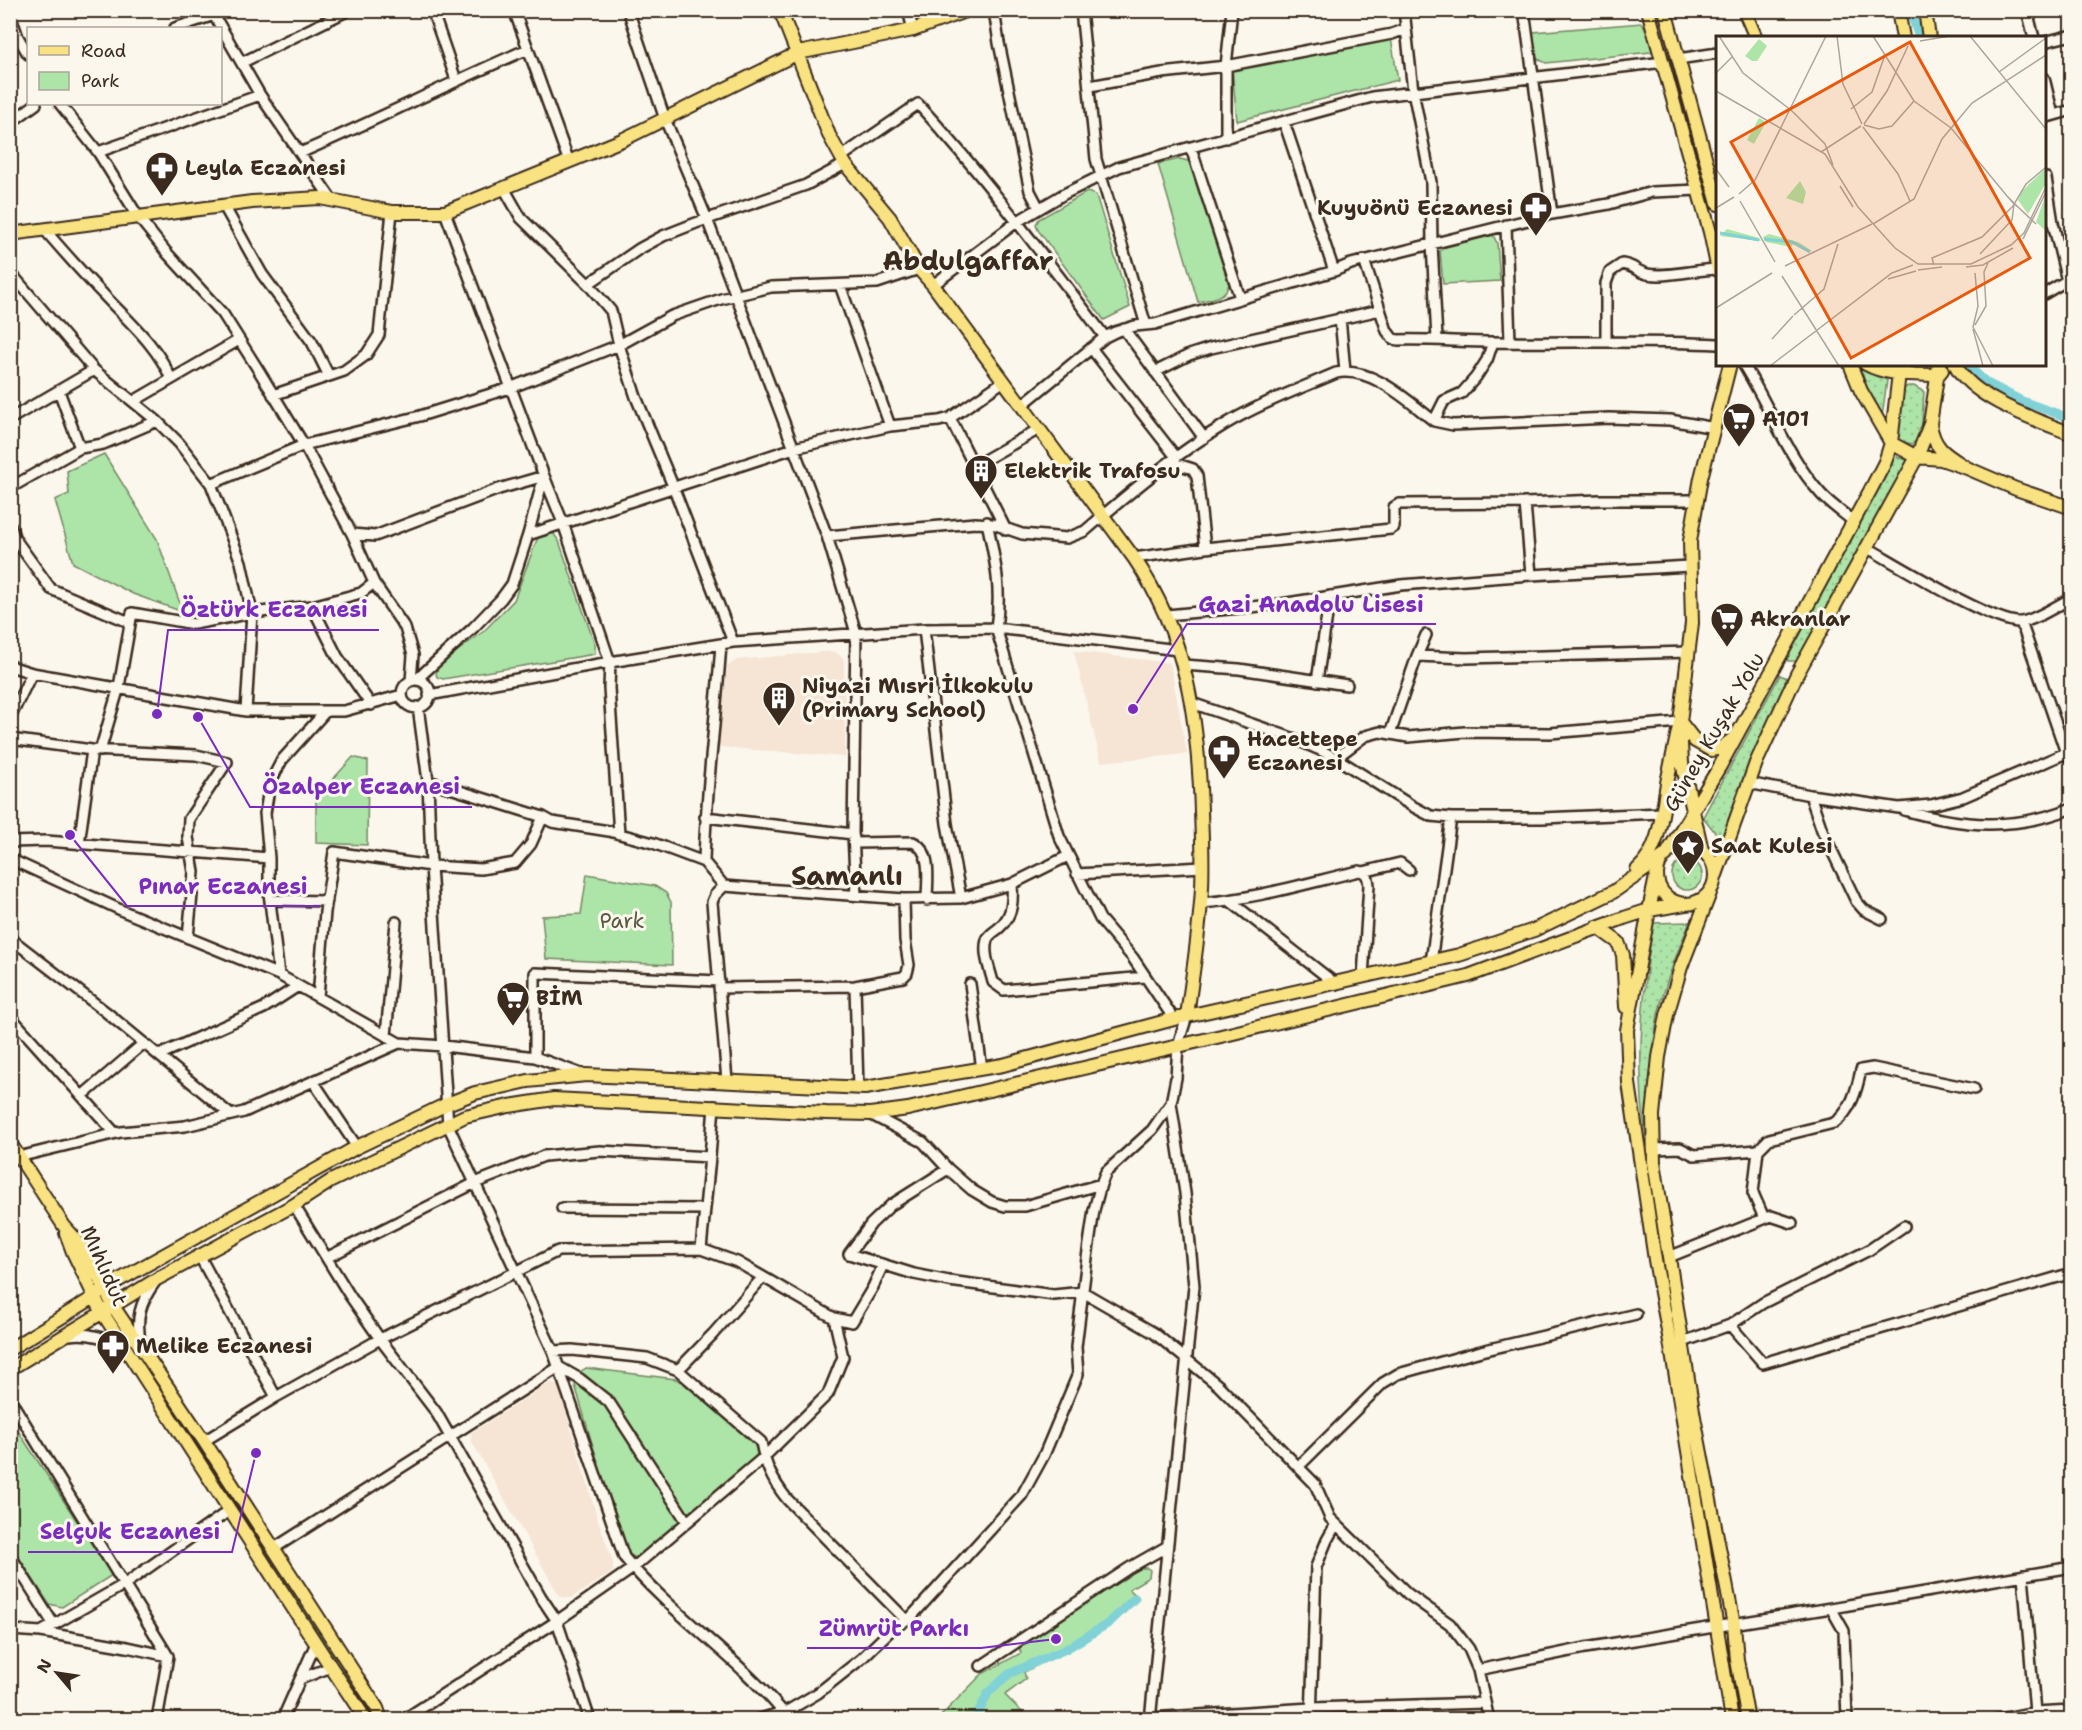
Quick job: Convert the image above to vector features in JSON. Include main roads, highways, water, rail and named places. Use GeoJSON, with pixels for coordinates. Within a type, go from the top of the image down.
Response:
{"type":"FeatureCollection","features":[{"type":"Feature","properties":{"kind":"main road"},"geometry":{"type":"LineString","coordinates":[[780,10],[830,135],[843,161],[890,218],[919,269],[1134,558],[1167,615],[1183,665],[1192,704],[1198,753],[1203,867],[1201,903],[1187,1016]]}},
{"type":"Feature","properties":{"kind":"main road"},"geometry":{"type":"LineString","coordinates":[[10,234],[252,202],[309,199],[332,200],[392,212],[445,212],[622,140],[798,53],[913,30],[968,10]]}},
{"type":"Feature","properties":{"kind":"main road"},"geometry":{"type":"LineString","coordinates":[[1648,10],[1699,190],[1716,266]]}},
{"type":"Feature","properties":{"kind":"main road"},"geometry":{"type":"LineString","coordinates":[[1665,10],[1716,197]]}},
{"type":"Feature","properties":{"kind":"main road"},"geometry":{"type":"LineString","coordinates":[[1744,10],[1755,36]]}},
{"type":"Feature","properties":{"kind":"main road"},"geometry":{"type":"LineString","coordinates":[[1898,10],[1903,36]]}},
{"type":"Feature","properties":{"kind":"main road"},"geometry":{"type":"LineString","coordinates":[[1925,10],[1929,36]]}},
{"type":"Feature","properties":{"kind":"main road"},"geometry":{"type":"LineString","coordinates":[[1614,892],[1644,864],[1659,830],[1680,722],[1689,652],[1692,623],[1690,541],[1701,478],[1730,366]]}},
{"type":"Feature","properties":{"kind":"main road"},"geometry":{"type":"LineString","coordinates":[[1851,366],[1861,391],[1892,443],[1917,457],[1941,459],[2016,489],[2072,508]]}},
{"type":"Feature","properties":{"kind":"main road"},"geometry":{"type":"LineString","coordinates":[[1870,366],[1880,371],[1939,370]]}},
{"type":"Feature","properties":{"kind":"main road"},"geometry":{"type":"LineString","coordinates":[[1956,366],[1970,384],[1992,398],[2020,414],[2072,434]]}},
{"type":"Feature","properties":{"kind":"main road","name":"Güney Kuşak Yolu"},"geometry":{"type":"LineString","coordinates":[[1666,855],[1737,736],[1886,462],[1892,443],[1900,369]]}},
{"type":"Feature","properties":{"kind":"main road","name":"Güney Kuşak Yolu"},"geometry":{"type":"LineString","coordinates":[[1716,875],[1748,783],[1797,674],[1917,457],[1930,424],[1939,370]]}},
{"type":"Feature","properties":{"kind":"main road"},"geometry":{"type":"LineString","coordinates":[[1930,424],[1932,438],[1938,447],[1967,468]]}},
{"type":"Feature","properties":{"kind":"main road"},"geometry":{"type":"LineString","coordinates":[[1777,662],[1797,674]]}},
{"type":"Feature","properties":{"kind":"main road"},"geometry":{"type":"LineString","coordinates":[[1680,722],[1695,741],[1711,750],[1721,748],[1737,736]]}},
{"type":"Feature","properties":{"kind":"main road"},"geometry":{"type":"LineString","coordinates":[[1680,722],[1682,763],[1702,850]]}},
{"type":"Feature","properties":{"kind":"main road"},"geometry":{"type":"LineString","coordinates":[[10,1348],[100,1292],[357,1147],[475,1093],[528,1081],[586,1075],[858,1088],[1003,1065],[1174,1019],[1459,955],[1534,930],[1614,892],[1674,849],[1683,846],[1693,847],[1702,850],[1709,857],[1716,875],[1681,967],[1667,1014],[1659,1058],[1653,1115],[1654,1162],[1694,1417],[1734,1625],[1737,1660],[1748,1719]]}},
{"type":"Feature","properties":{"kind":"main road"},"geometry":{"type":"LineString","coordinates":[[1627,1030],[1649,910],[1660,862],[1666,855]]}},
{"type":"Feature","properties":{"kind":"main road"},"geometry":{"type":"LineString","coordinates":[[1658,872],[1661,890],[1675,902],[1684,904]]}},
{"type":"Feature","properties":{"kind":"main road"},"geometry":{"type":"LineString","coordinates":[[10,1368],[157,1279],[294,1205],[331,1181],[465,1116],[554,1099],[826,1113],[870,1114],[908,1109],[1468,976],[1597,927],[1649,910],[1694,904],[1703,900],[1710,893]]}},
{"type":"Feature","properties":{"kind":"main road"},"geometry":{"type":"LineString","coordinates":[[1597,927],[1618,942],[1623,955],[1629,1083],[1639,1158],[1732,1719]]}},
{"type":"Feature","properties":{"kind":"main road","name":"Mıhlıdut"},"geometry":{"type":"LineString","coordinates":[[10,1143],[15,1157],[78,1242],[124,1347],[330,1668],[366,1719]]}},
{"type":"Feature","properties":{"kind":"main road","name":"Mıhlıdut"},"geometry":{"type":"LineString","coordinates":[[107,1309],[142,1350],[204,1441],[377,1708],[381,1719]]}},
{"type":"Feature","properties":{"kind":"waterway"},"geometry":{"type":"LineString","coordinates":[[1910,10],[1918,36]]}},
{"type":"Feature","properties":{"kind":"waterway"},"geometry":{"type":"LineString","coordinates":[[1968,366],[1987,383],[2022,401],[2072,419]]}},
{"type":"Feature","properties":{"kind":"waterway"},"geometry":{"type":"LineString","coordinates":[[975,1720],[988,1693],[1009,1674],[1066,1649],[1109,1623],[1135,1598]]}},
{"type":"Feature","properties":{"kind":"place","name":"Leyla Eczanesi"},"geometry":{"type":"Point","coordinates":[162,197]}},
{"type":"Feature","properties":{"kind":"place","name":"Kuyuönü Eczanesi"},"geometry":{"type":"Point","coordinates":[1536,237]}},
{"type":"Feature","properties":{"kind":"place","name":"A101"},"geometry":{"type":"Point","coordinates":[1739,448]}},
{"type":"Feature","properties":{"kind":"place","name":"Elektrik Trafosu"},"geometry":{"type":"Point","coordinates":[981,500]}},
{"type":"Feature","properties":{"kind":"place","name":"Akranlar"},"geometry":{"type":"Point","coordinates":[1727,648]}},
{"type":"Feature","properties":{"kind":"place","name":"Gazi Anadolu Lisesi"},"geometry":{"type":"Point","coordinates":[1133,709]}},
{"type":"Feature","properties":{"kind":"place","name":"Öztürk Eczanesi"},"geometry":{"type":"Point","coordinates":[157,714]}},
{"type":"Feature","properties":{"kind":"place","name":"Özalper Eczanesi"},"geometry":{"type":"Point","coordinates":[198,717]}},
{"type":"Feature","properties":{"kind":"place","name":"Niyazi Mısri İlkokulu (Primary School)"},"geometry":{"type":"Point","coordinates":[779,727]}},
{"type":"Feature","properties":{"kind":"place","name":"Hacettepe Eczanesi"},"geometry":{"type":"Point","coordinates":[1224,780]}},
{"type":"Feature","properties":{"kind":"place","name":"Pınar Eczanesi"},"geometry":{"type":"Point","coordinates":[70,835]}},
{"type":"Feature","properties":{"kind":"place","name":"Saat Kulesi"},"geometry":{"type":"Point","coordinates":[1688,875]}},
{"type":"Feature","properties":{"kind":"place","name":"BİM"},"geometry":{"type":"Point","coordinates":[513,1027]}},
{"type":"Feature","properties":{"kind":"place","name":"Melike Eczanesi"},"geometry":{"type":"Point","coordinates":[113,1375]}},
{"type":"Feature","properties":{"kind":"place","name":"Selçuk Eczanesi"},"geometry":{"type":"Point","coordinates":[256,1453]}},
{"type":"Feature","properties":{"kind":"place","name":"Zümrüt Parkı"},"geometry":{"type":"Point","coordinates":[1056,1639]}},
{"type":"Feature","properties":{"kind":"district","name":"Abdulgaffar"},"geometry":{"type":"Point","coordinates":[968,260]}},
{"type":"Feature","properties":{"kind":"district","name":"Samanlı"},"geometry":{"type":"Point","coordinates":[847,875]}},
{"type":"Feature","properties":{"kind":"park label","name":"Park"},"geometry":{"type":"Point","coordinates":[622,921]}}]}
